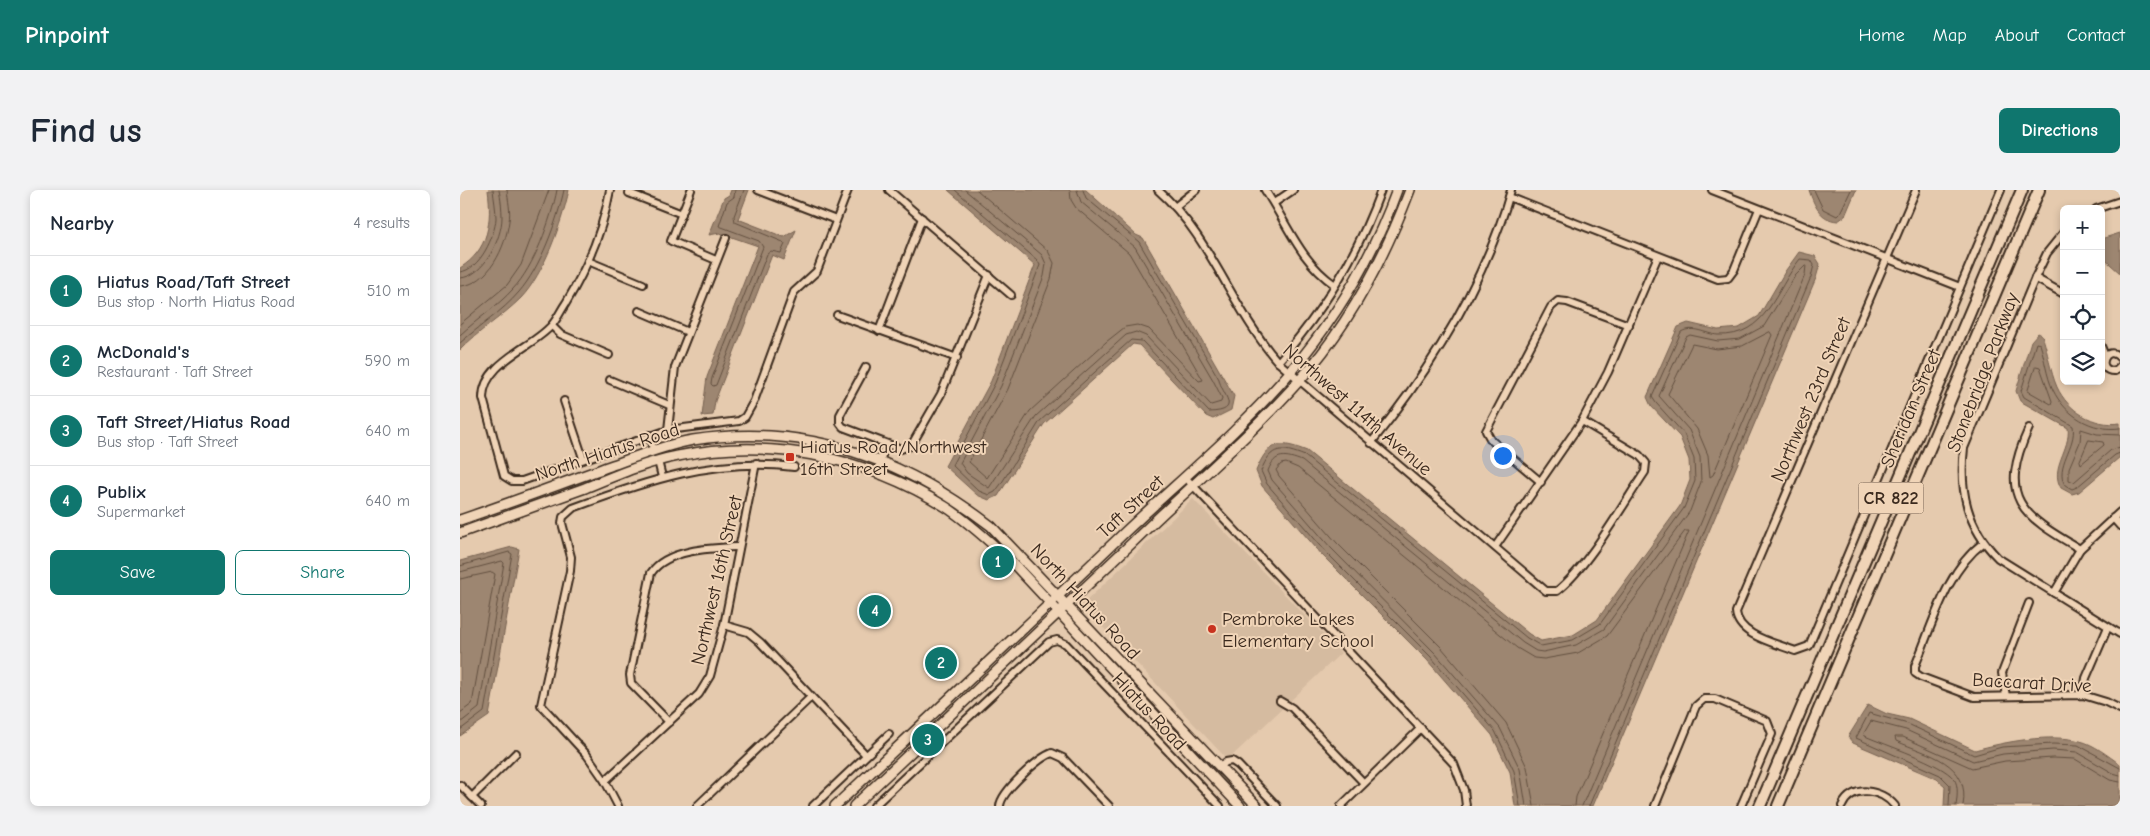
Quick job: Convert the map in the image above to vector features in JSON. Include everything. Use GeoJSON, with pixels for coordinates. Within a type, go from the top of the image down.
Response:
{"type":"FeatureCollection","features":[{"type":"Feature","properties":{"kind":"main road","name":"Taft Street"},"geometry":{"type":"LineString","coordinates":[[835,806],[1185,476],[1260,404],[1290,372],[1321,333],[1352,285],[1375,243],[1397,190]]}},
{"type":"Feature","properties":{"kind":"main road","name":"Taft Street"},"geometry":{"type":"LineString","coordinates":[[854,806],[1193,486],[1299,381],[1330,341],[1363,292],[1385,249],[1410,190]]}},
{"type":"Feature","properties":{"kind":"main road","name":"Sheridan Street"},"geometry":{"type":"LineString","coordinates":[[1760,806],[2022,190]]}},
{"type":"Feature","properties":{"kind":"main road","name":"Sheridan Street"},"geometry":{"type":"LineString","coordinates":[[1778,806],[2039,190]]}},
{"type":"Feature","properties":{"kind":"main road"},"geometry":{"type":"LineString","coordinates":[[1375,243],[1385,249]]}},
{"type":"Feature","properties":{"kind":"main road"},"geometry":{"type":"LineString","coordinates":[[1978,294],[1992,300]]}},
{"type":"Feature","properties":{"kind":"main road","name":"North Hiatus Road"},"geometry":{"type":"LineString","coordinates":[[460,520],[653,450],[693,441],[759,435],[827,444],[880,460],[956,499],[991,526],[1256,806]]}},
{"type":"Feature","properties":{"kind":"main road"},"geometry":{"type":"LineString","coordinates":[[653,450],[658,461]]}},
{"type":"Feature","properties":{"kind":"main road","name":"North Hiatus Road"},"geometry":{"type":"LineString","coordinates":[[460,533],[658,461],[677,456],[724,450],[791,450],[824,456],[877,473],[912,488],[947,508],[979,532],[1010,560],[1240,806]]}},
{"type":"Feature","properties":{"kind":"main road"},"geometry":{"type":"LineString","coordinates":[[1146,513],[1154,522]]}},
{"type":"Feature","properties":{"kind":"main road"},"geometry":{"type":"LineString","coordinates":[[1113,671],[1122,663]]}},
{"type":"Feature","properties":{"kind":"main road"},"geometry":{"type":"LineString","coordinates":[[974,675],[982,684]]}},
{"type":"Feature","properties":{"kind":"main road"},"geometry":{"type":"LineString","coordinates":[[921,725],[929,734]]}},
{"type":"Feature","properties":{"kind":"street"},"geometry":{"type":"LineString","coordinates":[[610,190],[605,216],[588,261],[579,282],[552,326],[498,368],[485,382],[483,398],[504,476],[512,481],[522,481],[583,458],[668,430],[741,420],[754,401],[794,292],[817,271],[848,190]]}},
{"type":"Feature","properties":{"kind":"street"},"geometry":{"type":"LineString","coordinates":[[691,190],[671,241],[716,260]]}},
{"type":"Feature","properties":{"kind":"street"},"geometry":{"type":"LineString","coordinates":[[758,190],[836,220]]}},
{"type":"Feature","properties":{"kind":"street"},"geometry":{"type":"LineString","coordinates":[[889,190],[1011,295]]}},
{"type":"Feature","properties":{"kind":"street","name":"Northwest 114th Avenue"},"geometry":{"type":"LineString","coordinates":[[1158,190],[1176,206],[1263,344],[1278,362],[1546,591],[1557,592],[1568,583],[1605,533],[1645,472],[1646,463],[1639,455],[1582,421]]}},
{"type":"Feature","properties":{"kind":"street"},"geometry":{"type":"LineString","coordinates":[[1176,206],[1196,190]]}},
{"type":"Feature","properties":{"kind":"street"},"geometry":{"type":"LineString","coordinates":[[1265,190],[1306,260],[1318,274],[1335,285]]}},
{"type":"Feature","properties":{"kind":"street"},"geometry":{"type":"LineString","coordinates":[[1274,203],[1293,190]]}},
{"type":"Feature","properties":{"kind":"street"},"geometry":{"type":"LineString","coordinates":[[1278,362],[1314,319],[1335,285],[1374,210],[1381,190]]}},
{"type":"Feature","properties":{"kind":"street"},"geometry":{"type":"LineString","coordinates":[[1371,442],[1394,414],[1447,334],[1487,255],[1511,190]]}},
{"type":"Feature","properties":{"kind":"street"},"geometry":{"type":"LineString","coordinates":[[1712,190],[1960,287]]}},
{"type":"Feature","properties":{"kind":"street","name":"Northwest 23rd Street"},"geometry":{"type":"LineString","coordinates":[[1809,646],[1795,652],[1742,629],[1737,620],[1736,612],[1916,190]]}},
{"type":"Feature","properties":{"kind":"street","name":"Sheridan Street"},"geometry":{"type":"LineString","coordinates":[[1809,646],[2001,190]]}},
{"type":"Feature","properties":{"kind":"street"},"geometry":{"type":"LineString","coordinates":[[630,193],[682,214]]}},
{"type":"Feature","properties":{"kind":"street"},"geometry":{"type":"LineString","coordinates":[[1508,198],[1718,279],[1728,278],[1734,270],[1760,209]]}},
{"type":"Feature","properties":{"kind":"street"},"geometry":{"type":"LineString","coordinates":[[2105,206],[2120,201]]}},
{"type":"Feature","properties":{"kind":"street"},"geometry":{"type":"LineString","coordinates":[[879,331],[922,218]]}},
{"type":"Feature","properties":{"kind":"street","name":"Stonebridge Parkway"},"geometry":{"type":"LineString","coordinates":[[2060,237],[2047,253],[2035,278],[1964,448],[1961,470],[1963,491],[1968,511],[1983,543],[1998,558],[2120,634]]}},
{"type":"Feature","properties":{"kind":"street"},"geometry":{"type":"LineString","coordinates":[[668,430],[676,367],[726,238]]}},
{"type":"Feature","properties":{"kind":"street"},"geometry":{"type":"LineString","coordinates":[[1495,547],[1582,421],[1629,326],[1658,256]]}},
{"type":"Feature","properties":{"kind":"street"},"geometry":{"type":"LineString","coordinates":[[588,261],[643,284]]}},
{"type":"Feature","properties":{"kind":"street"},"geometry":{"type":"LineString","coordinates":[[866,367],[840,415],[842,428],[886,445],[902,449],[912,446],[941,394],[989,275]]}},
{"type":"Feature","properties":{"kind":"street"},"geometry":{"type":"LineString","coordinates":[[2035,278],[2060,292]]}},
{"type":"Feature","properties":{"kind":"street"},"geometry":{"type":"LineString","coordinates":[[1541,482],[1491,440],[1486,431],[1551,307],[1558,301],[1567,302],[1629,326]]}},
{"type":"Feature","properties":{"kind":"street"},"geometry":{"type":"LineString","coordinates":[[640,311],[688,332]]}},
{"type":"Feature","properties":{"kind":"street"},"geometry":{"type":"LineString","coordinates":[[837,316],[957,358]]}},
{"type":"Feature","properties":{"kind":"street"},"geometry":{"type":"LineString","coordinates":[[552,326],[560,334],[609,355]]}},
{"type":"Feature","properties":{"kind":"street"},"geometry":{"type":"LineString","coordinates":[[2105,356],[2114,353],[2120,358]]}},
{"type":"Feature","properties":{"kind":"street"},"geometry":{"type":"LineString","coordinates":[[2105,368],[2106,370],[2115,371],[2120,366]]}},
{"type":"Feature","properties":{"kind":"street"},"geometry":{"type":"LineString","coordinates":[[610,380],[670,405]]}},
{"type":"Feature","properties":{"kind":"street"},"geometry":{"type":"LineString","coordinates":[[564,401],[583,458]]}},
{"type":"Feature","properties":{"kind":"street"},"geometry":{"type":"LineString","coordinates":[[2029,428],[2017,454],[2013,478],[2016,494],[2026,514],[2047,530],[2080,549]]}},
{"type":"Feature","properties":{"kind":"street"},"geometry":{"type":"LineString","coordinates":[[650,436],[653,450]]}},
{"type":"Feature","properties":{"kind":"street"},"geometry":{"type":"LineString","coordinates":[[877,473],[886,445]]}},
{"type":"Feature","properties":{"kind":"street"},"geometry":{"type":"LineString","coordinates":[[658,461],[662,477]]}},
{"type":"Feature","properties":{"kind":"street"},"geometry":{"type":"LineString","coordinates":[[618,806],[588,755],[541,706],[570,571],[571,557],[562,523],[563,517],[572,508],[662,477],[741,463],[794,467]]}},
{"type":"Feature","properties":{"kind":"street","name":"Northwest 16th Street"},"geometry":{"type":"LineString","coordinates":[[605,781],[699,694],[710,676],[724,625],[756,463]]}},
{"type":"Feature","properties":{"kind":"street"},"geometry":{"type":"LineString","coordinates":[[1185,476],[1454,764],[1464,790],[1466,806]]}},
{"type":"Feature","properties":{"kind":"street"},"geometry":{"type":"LineString","coordinates":[[2054,593],[2080,549],[2120,512]]}},
{"type":"Feature","properties":{"kind":"street"},"geometry":{"type":"LineString","coordinates":[[2113,518],[2120,526]]}},
{"type":"Feature","properties":{"kind":"street","name":"Baccarat Drive"},"geometry":{"type":"LineString","coordinates":[[1983,543],[1970,553],[1958,569],[1915,666],[1915,672],[1921,677],[1974,698],[2083,695],[2106,702],[2120,709]]}},
{"type":"Feature","properties":{"kind":"street"},"geometry":{"type":"LineString","coordinates":[[669,722],[631,683],[630,675],[651,573],[660,561],[703,549],[739,547]]}},
{"type":"Feature","properties":{"kind":"street"},"geometry":{"type":"LineString","coordinates":[[2006,696],[2002,673],[2029,603]]}},
{"type":"Feature","properties":{"kind":"street"},"geometry":{"type":"LineString","coordinates":[[724,625],[748,632],[760,642],[866,755]]}},
{"type":"Feature","properties":{"kind":"street"},"geometry":{"type":"LineString","coordinates":[[2083,695],[2086,678],[2108,627]]}},
{"type":"Feature","properties":{"kind":"street","name":"Hiatus Road"},"geometry":{"type":"LineString","coordinates":[[874,806],[1048,642],[1057,640],[1066,644],[1220,806]]}},
{"type":"Feature","properties":{"kind":"street"},"geometry":{"type":"LineString","coordinates":[[697,806],[811,697]]}},
{"type":"Feature","properties":{"kind":"street"},"geometry":{"type":"LineString","coordinates":[[1655,806],[1696,706],[1704,699],[1715,699],[1766,722],[1772,734],[1741,806]]}},
{"type":"Feature","properties":{"kind":"street"},"geometry":{"type":"LineString","coordinates":[[1280,701],[1292,708],[1364,783]]}},
{"type":"Feature","properties":{"kind":"street"},"geometry":{"type":"LineString","coordinates":[[1341,806],[1421,728]]}},
{"type":"Feature","properties":{"kind":"street"},"geometry":{"type":"LineString","coordinates":[[813,806],[889,734]]}},
{"type":"Feature","properties":{"kind":"street"},"geometry":{"type":"LineString","coordinates":[[472,797],[516,753]]}},
{"type":"Feature","properties":{"kind":"street"},"geometry":{"type":"LineString","coordinates":[[1000,805],[1002,796],[1043,757],[1052,753],[1064,758],[1109,806]]}},
{"type":"Feature","properties":{"kind":"street"},"geometry":{"type":"LineString","coordinates":[[1220,768],[1226,762],[1232,761],[1278,806]]}},
{"type":"Feature","properties":{"kind":"street"},"geometry":{"type":"LineString","coordinates":[[460,785],[481,806]]}},
{"type":"Feature","properties":{"kind":"street"},"geometry":{"type":"LineString","coordinates":[[1842,806],[1850,795],[1857,791],[1869,792],[1884,798],[1894,806]]}},
{"type":"Feature","properties":{"kind":"shaded area","name":"Pembroke Lakes Elementary School"},"geometry":{"type":"Polygon","coordinates":[[[1193,499],[1341,653],[1230,758],[1225,757],[1082,605],[1193,499]]]}},
{"type":"Feature","properties":{"kind":"water"},"geometry":{"type":"Polygon","coordinates":[[[488,190],[569,190],[551,247],[529,288],[514,305],[460,350],[460,268],[470,261],[483,244],[489,224],[488,190]]]}},
{"type":"Feature","properties":{"kind":"water"},"geometry":{"type":"Polygon","coordinates":[[[731,190],[749,190],[738,219],[784,237],[796,230],[784,260],[772,255],[715,401],[713,415],[702,416],[707,377],[758,246],[720,233],[709,235],[724,198],[729,195],[731,190]]]}},
{"type":"Feature","properties":{"kind":"water"},"geometry":{"type":"Polygon","coordinates":[[[948,190],[1086,190],[1136,235],[1143,238],[1234,396],[1231,410],[1213,419],[1206,416],[1139,345],[1133,344],[1044,424],[998,496],[989,500],[977,495],[945,466],[991,381],[1035,265],[948,190]]]}},
{"type":"Feature","properties":{"kind":"water"},"geometry":{"type":"Polygon","coordinates":[[[1809,190],[1856,190],[1845,216],[1838,221],[1822,215],[1813,201],[1809,190]]]}},
{"type":"Feature","properties":{"kind":"water"},"geometry":{"type":"Polygon","coordinates":[[[2120,233],[2120,273],[2105,260],[2105,238],[2120,233]]]}},
{"type":"Feature","properties":{"kind":"water"},"geometry":{"type":"Polygon","coordinates":[[[1799,252],[1815,256],[1820,264],[1816,278],[1593,806],[1515,806],[1510,772],[1492,735],[1427,660],[1323,556],[1262,486],[1256,471],[1260,461],[1270,449],[1276,446],[1289,445],[1307,451],[1529,634],[1541,641],[1573,635],[1597,620],[1680,506],[1690,480],[1689,460],[1680,437],[1651,406],[1647,397],[1678,327],[1688,323],[1718,330],[1739,328],[1759,316],[1799,252]]]}},
{"type":"Feature","properties":{"kind":"water"},"geometry":{"type":"Polygon","coordinates":[[[2038,333],[2042,335],[2057,387],[2068,403],[2083,416],[2092,420],[2110,424],[2120,423],[2120,457],[2079,492],[2072,494],[2061,488],[2057,473],[2068,436],[2068,428],[2020,401],[2016,391],[2031,341],[2038,333]]]}},
{"type":"Feature","properties":{"kind":"water"},"geometry":{"type":"Polygon","coordinates":[[[512,547],[519,549],[489,716],[460,736],[460,561],[512,547]]]}},
{"type":"Feature","properties":{"kind":"water"},"geometry":{"type":"Polygon","coordinates":[[[1868,705],[1887,714],[1909,719],[1975,750],[1999,744],[2041,738],[2068,739],[2090,745],[2120,764],[2120,806],[1944,806],[1945,786],[1937,779],[1853,743],[1848,737],[1868,705]]]}},
{"type":"Feature","properties":{"kind":"place","name":"Hiatus Road/Northwest 16th Street"},"geometry":{"type":"Point","coordinates":[790,457]}},
{"type":"Feature","properties":{"kind":"place","name":"Hiatus Road/Taft Street"},"geometry":{"type":"Point","coordinates":[998,562]}},
{"type":"Feature","properties":{"kind":"place","name":"Publix"},"geometry":{"type":"Point","coordinates":[875,611]}},
{"type":"Feature","properties":{"kind":"place","name":"Pembroke Lakes Elementary School"},"geometry":{"type":"Point","coordinates":[1212,629]}},
{"type":"Feature","properties":{"kind":"place","name":"McDonald's"},"geometry":{"type":"Point","coordinates":[941,663]}},
{"type":"Feature","properties":{"kind":"place","name":"Taft Street/Hiatus Road"},"geometry":{"type":"Point","coordinates":[928,740]}}]}
